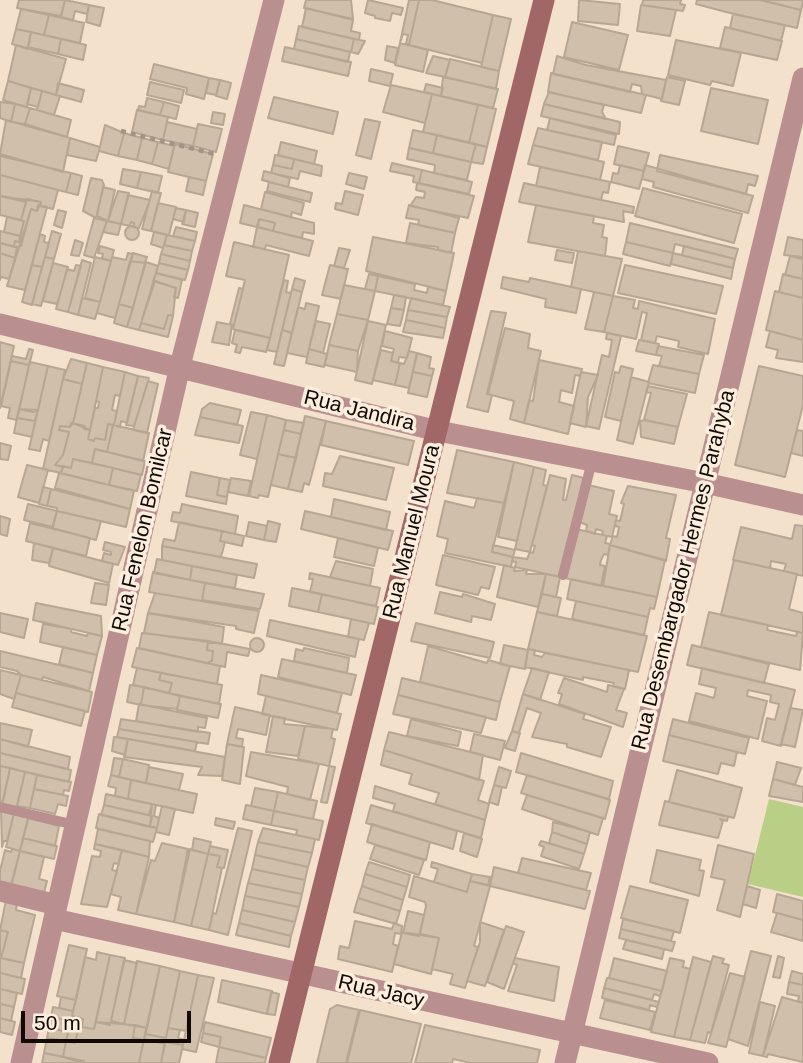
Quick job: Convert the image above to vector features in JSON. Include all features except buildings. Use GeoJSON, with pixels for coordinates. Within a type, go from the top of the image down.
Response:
{"type":"FeatureCollection","features":[{"type":"Feature","properties":{"kind":"street","name":"Rua Fenelon Bomilcar"},"geometry":{"type":"LineString","coordinates":[[21,1063],[180,366],[274,0]]}},
{"type":"Feature","properties":{"kind":"street","name":"Rua Manuel Moura"},"geometry":{"type":"LineString","coordinates":[[279,1063],[544,0]]}},
{"type":"Feature","properties":{"kind":"street","name":"Rua Desembargador Hermes Parahyba"},"geometry":{"type":"LineString","coordinates":[[565,1063],[803,78]]}},
{"type":"Feature","properties":{"kind":"street","name":"Rua Jandira"},"geometry":{"type":"LineString","coordinates":[[0,324],[438,431],[803,505]]}},
{"type":"Feature","properties":{"kind":"street","name":"Rua Jacy"},"geometry":{"type":"LineString","coordinates":[[0,891],[55,912],[300,974],[708,1063]]}},
{"type":"Feature","properties":{"kind":"lane"},"geometry":{"type":"LineString","coordinates":[[564,575],[592,461]]}},
{"type":"Feature","properties":{"kind":"lane"},"geometry":{"type":"LineString","coordinates":[[0,807],[75,825]]}},
{"type":"Feature","properties":{"kind":"path"},"geometry":{"type":"LineString","coordinates":[[121,131],[234,158]]}},
{"type":"Feature","properties":{"kind":"green space"},"geometry":{"type":"Polygon","coordinates":[[[769,799],[803,807],[803,897],[748,884],[769,799]]]}}]}
